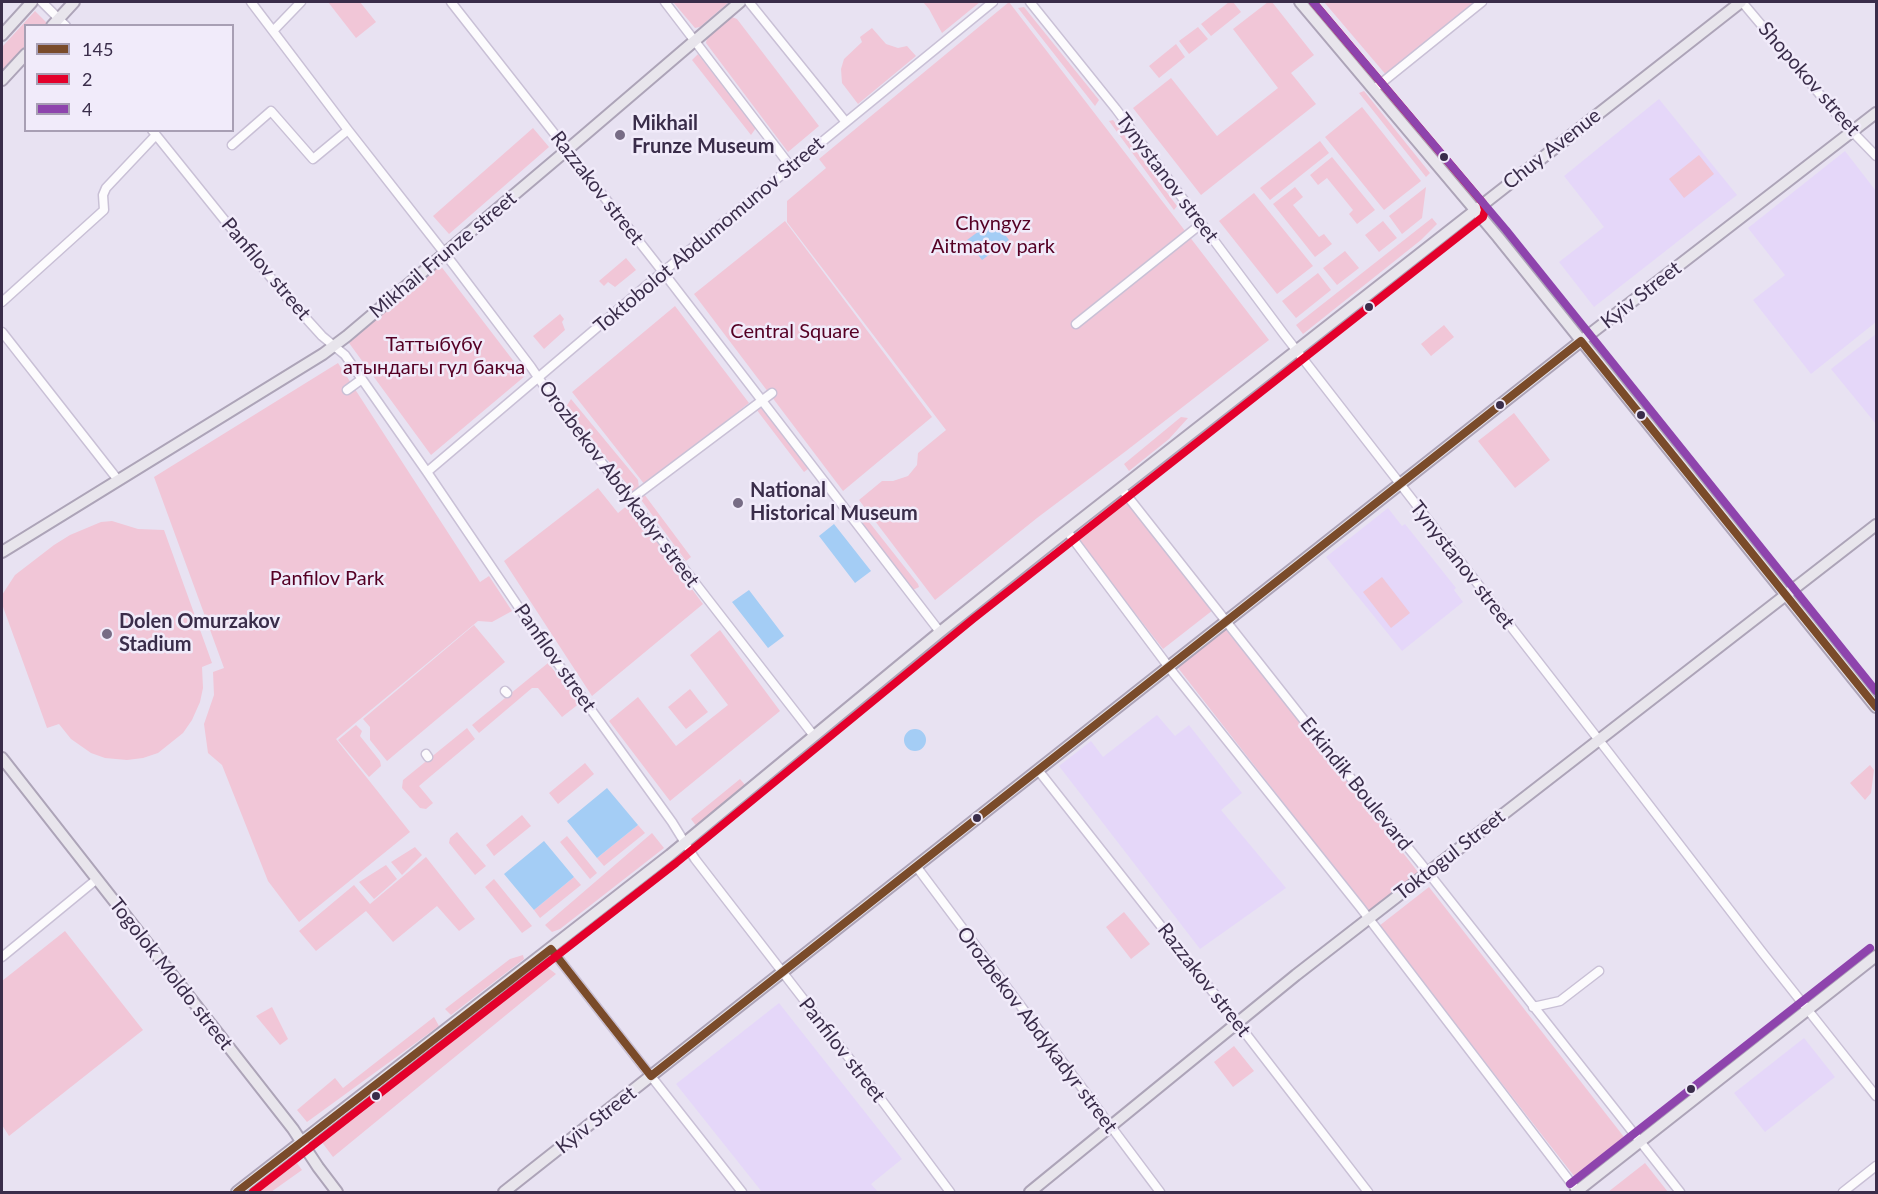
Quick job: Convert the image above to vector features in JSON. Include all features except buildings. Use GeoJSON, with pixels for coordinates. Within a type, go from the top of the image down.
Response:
{"type":"FeatureCollection","features":[{"type":"Feature","properties":{"kind":"main road"},"geometry":{"type":"LineString","coordinates":[[2,35],[32,2]]}},
{"type":"Feature","properties":{"kind":"main road"},"geometry":{"type":"LineString","coordinates":[[59,23],[74,2]]}},
{"type":"Feature","properties":{"kind":"main road","name":"Mikhail Frunze street"},"geometry":{"type":"LineString","coordinates":[[2,552],[334,345],[740,2]]}},
{"type":"Feature","properties":{"kind":"main road"},"geometry":{"type":"LineString","coordinates":[[1300,2],[1475,210],[1876,707]]}},
{"type":"Feature","properties":{"kind":"main road","name":"Chuy Avenue"},"geometry":{"type":"LineString","coordinates":[[237,1192],[551,949],[685,843],[940,632],[1121,488],[1742,2]]}},
{"type":"Feature","properties":{"kind":"main road"},"geometry":{"type":"LineString","coordinates":[[2,80],[24,56]]}},
{"type":"Feature","properties":{"kind":"main road","name":"Kyiv Street"},"geometry":{"type":"LineString","coordinates":[[504,1192],[1581,341],[1876,112]]}},
{"type":"Feature","properties":{"kind":"main road","name":"Toktogul Street"},"geometry":{"type":"LineString","coordinates":[[1030,1192],[1368,918],[1876,525]]}},
{"type":"Feature","properties":{"kind":"main road","name":"Togolok Moldo street"},"geometry":{"type":"LineString","coordinates":[[2,758],[293,1128],[338,1192]]}},
{"type":"Feature","properties":{"kind":"main road"},"geometry":{"type":"LineString","coordinates":[[1577,1192],[1876,956]]}},
{"type":"Feature","properties":{"kind":"street"},"geometry":{"type":"LineString","coordinates":[[42,2],[59,23]]}},
{"type":"Feature","properties":{"kind":"street","name":"Orozbekov Abdykadyr street"},"geometry":{"type":"LineString","coordinates":[[250,2],[445,253],[557,405],[814,736]]}},
{"type":"Feature","properties":{"kind":"street"},"geometry":{"type":"LineString","coordinates":[[273,31],[301,2]]}},
{"type":"Feature","properties":{"kind":"street","name":"Razzakov street"},"geometry":{"type":"LineString","coordinates":[[451,2],[663,272],[940,632]]}},
{"type":"Feature","properties":{"kind":"street"},"geometry":{"type":"LineString","coordinates":[[666,2],[791,166]]}},
{"type":"Feature","properties":{"kind":"street"},"geometry":{"type":"LineString","coordinates":[[749,2],[845,121]]}},
{"type":"Feature","properties":{"kind":"street","name":"Toktobolot Abdumomunov Street"},"geometry":{"type":"LineString","coordinates":[[427,471],[845,121],[993,2]]}},
{"type":"Feature","properties":{"kind":"street","name":"Tynystanov street"},"geometry":{"type":"LineString","coordinates":[[1030,2],[1116,109],[1297,351],[1876,1096]]}},
{"type":"Feature","properties":{"kind":"street"},"geometry":{"type":"LineString","coordinates":[[1374,89],[1482,2]]}},
{"type":"Feature","properties":{"kind":"street","name":"Shopokov street"},"geometry":{"type":"LineString","coordinates":[[1742,2],[1876,156]]}},
{"type":"Feature","properties":{"kind":"street"},"geometry":{"type":"LineString","coordinates":[[232,145],[271,111],[313,159],[348,130]]}},
{"type":"Feature","properties":{"kind":"street"},"geometry":{"type":"LineString","coordinates":[[2,302],[104,210],[103,195],[106,188],[154,133]]}},
{"type":"Feature","properties":{"kind":"street","name":"Panfilov street"},"geometry":{"type":"LineString","coordinates":[[154,133],[284,294],[322,336],[345,355],[427,471],[543,643],[663,808],[695,859],[950,1192]]}},
{"type":"Feature","properties":{"kind":"street"},"geometry":{"type":"LineString","coordinates":[[1076,324],[1201,224]]}},
{"type":"Feature","properties":{"kind":"street"},"geometry":{"type":"LineString","coordinates":[[2,332],[118,480]]}},
{"type":"Feature","properties":{"kind":"street"},"geometry":{"type":"LineString","coordinates":[[347,390],[363,379]]}},
{"type":"Feature","properties":{"kind":"street"},"geometry":{"type":"LineString","coordinates":[[631,499],[772,393]]}},
{"type":"Feature","properties":{"kind":"street","name":"Erkindik Boulevard"},"geometry":{"type":"LineString","coordinates":[[1121,488],[1680,1192]]}},
{"type":"Feature","properties":{"kind":"street"},"geometry":{"type":"LineString","coordinates":[[1067,531],[1169,667],[1368,918],[1577,1192]]}},
{"type":"Feature","properties":{"kind":"street","name":"Razzakov street"},"geometry":{"type":"LineString","coordinates":[[1038,770],[1368,1192]]}},
{"type":"Feature","properties":{"kind":"street","name":"Orozbekov Abdykadyr street"},"geometry":{"type":"LineString","coordinates":[[916,866],[1160,1192]]}},
{"type":"Feature","properties":{"kind":"street"},"geometry":{"type":"LineString","coordinates":[[2,957],[97,879]]}},
{"type":"Feature","properties":{"kind":"street"},"geometry":{"type":"LineString","coordinates":[[551,949],[742,1192]]}},
{"type":"Feature","properties":{"kind":"street"},"geometry":{"type":"LineString","coordinates":[[1533,1007],[1560,1001],[1599,971]]}},
{"type":"Feature","properties":{"kind":"street"},"geometry":{"type":"LineString","coordinates":[[1843,1192],[1876,1166]]}},
{"type":"Feature","properties":{"kind":"shaded area"},"geometry":{"type":"Polygon","coordinates":[[[1659,99],[1737,195],[1594,307],[1559,262],[1604,227],[1564,176],[1659,99]]]}},
{"type":"Feature","properties":{"kind":"shaded area"},"geometry":{"type":"Polygon","coordinates":[[[1845,151],[1876,191],[1876,322],[1811,374],[1753,300],[1785,275],[1748,228],[1845,151]]]}},
{"type":"Feature","properties":{"kind":"shaded area"},"geometry":{"type":"Polygon","coordinates":[[[1876,334],[1876,424],[1831,369],[1876,334]]]}},
{"type":"Feature","properties":{"kind":"shaded area"},"geometry":{"type":"Polygon","coordinates":[[[1388,508],[1402,526],[1405,524],[1456,588],[1454,590],[1463,602],[1402,651],[1326,557],[1388,508]]]}},
{"type":"Feature","properties":{"kind":"shaded area"},"geometry":{"type":"Polygon","coordinates":[[[1157,715],[1175,736],[1189,725],[1242,793],[1221,810],[1286,888],[1200,949],[1059,766],[1091,741],[1103,757],[1157,715]]]}},
{"type":"Feature","properties":{"kind":"shaded area"},"geometry":{"type":"Polygon","coordinates":[[[779,1003],[902,1159],[871,1184],[878,1192],[762,1192],[676,1084],[779,1003]]]}},
{"type":"Feature","properties":{"kind":"shaded area"},"geometry":{"type":"Polygon","coordinates":[[[1804,1038],[1835,1077],[1765,1132],[1734,1093],[1804,1038]]]}},
{"type":"Feature","properties":{"kind":"green space"},"geometry":{"type":"Polygon","coordinates":[[[328,2],[360,2],[376,22],[356,38],[328,2]]]}},
{"type":"Feature","properties":{"kind":"green space"},"geometry":{"type":"Polygon","coordinates":[[[673,2],[729,2],[700,27],[695,28],[673,2]]]}},
{"type":"Feature","properties":{"kind":"green space"},"geometry":{"type":"Polygon","coordinates":[[[923,2],[980,2],[942,33],[923,2]]]}},
{"type":"Feature","properties":{"kind":"green space","name":"Chyngyz Aitmatov park"},"geometry":{"type":"Polygon","coordinates":[[[1009,2],[1269,340],[1037,518],[935,600],[859,500],[882,481],[893,481],[908,476],[917,465],[918,453],[946,430],[787,222],[787,201],[826,168],[819,159],[1009,2]]]}},
{"type":"Feature","properties":{"kind":"green space"},"geometry":{"type":"Polygon","coordinates":[[[1229,2],[1233,2],[1241,12],[1211,36],[1201,24],[1229,2]]]}},
{"type":"Feature","properties":{"kind":"green space"},"geometry":{"type":"Polygon","coordinates":[[[1268,2],[1272,2],[1314,55],[1291,73],[1316,104],[1201,195],[1133,108],[1171,78],[1217,136],[1278,88],[1233,29],[1268,2]]]}},
{"type":"Feature","properties":{"kind":"green space"},"geometry":{"type":"Polygon","coordinates":[[[1324,2],[1480,2],[1387,76],[1324,2]]]}},
{"type":"Feature","properties":{"kind":"green space"},"geometry":{"type":"Polygon","coordinates":[[[1024,7],[1099,100],[1095,106],[1018,8],[1024,7]]]}},
{"type":"Feature","properties":{"kind":"green space"},"geometry":{"type":"Polygon","coordinates":[[[35,11],[47,23],[24,24],[24,47],[2,71],[2,47],[35,11]]]}},
{"type":"Feature","properties":{"kind":"green space"},"geometry":{"type":"Polygon","coordinates":[[[732,17],[737,19],[819,126],[788,152],[706,43],[707,38],[732,17]]]}},
{"type":"Feature","properties":{"kind":"green space"},"geometry":{"type":"Polygon","coordinates":[[[1198,27],[1208,39],[1189,54],[1179,41],[1198,27]]]}},
{"type":"Feature","properties":{"kind":"green space"},"geometry":{"type":"Polygon","coordinates":[[[872,28],[886,44],[898,48],[907,46],[916,56],[858,104],[842,83],[841,69],[844,59],[862,42],[860,37],[872,28]]]}},
{"type":"Feature","properties":{"kind":"green space"},"geometry":{"type":"Polygon","coordinates":[[[1176,44],[1185,57],[1159,78],[1149,66],[1176,44]]]}},
{"type":"Feature","properties":{"kind":"green space"},"geometry":{"type":"Polygon","coordinates":[[[698,54],[756,128],[751,135],[692,60],[698,54]]]}},
{"type":"Feature","properties":{"kind":"green space"},"geometry":{"type":"Polygon","coordinates":[[[1364,91],[1430,173],[1426,177],[1359,93],[1364,91]]]}},
{"type":"Feature","properties":{"kind":"green space"},"geometry":{"type":"Polygon","coordinates":[[[1362,107],[1421,181],[1384,210],[1325,137],[1362,107]]]}},
{"type":"Feature","properties":{"kind":"green space"},"geometry":{"type":"Polygon","coordinates":[[[1113,120],[1177,206],[1174,210],[1109,121],[1113,120]]]}},
{"type":"Feature","properties":{"kind":"green space"},"geometry":{"type":"Polygon","coordinates":[[[533,128],[549,147],[449,234],[433,216],[533,128]]]}},
{"type":"Feature","properties":{"kind":"green space"},"geometry":{"type":"Polygon","coordinates":[[[1320,141],[1329,153],[1270,200],[1260,188],[1320,141]]]}},
{"type":"Feature","properties":{"kind":"green space"},"geometry":{"type":"Polygon","coordinates":[[[1699,155],[1714,174],[1684,198],[1669,179],[1699,155]]]}},
{"type":"Feature","properties":{"kind":"green space"},"geometry":{"type":"Polygon","coordinates":[[[1332,157],[1375,210],[1357,224],[1349,214],[1353,210],[1327,178],[1318,185],[1310,175],[1332,157]]]}},
{"type":"Feature","properties":{"kind":"green space"},"geometry":{"type":"Polygon","coordinates":[[[1295,187],[1303,197],[1293,205],[1319,237],[1324,234],[1332,244],[1315,257],[1273,204],[1295,187]]]}},
{"type":"Feature","properties":{"kind":"green space"},"geometry":{"type":"Polygon","coordinates":[[[1426,187],[1422,218],[1402,234],[1389,216],[1426,187]]]}},
{"type":"Feature","properties":{"kind":"green space"},"geometry":{"type":"Polygon","coordinates":[[[1254,193],[1313,266],[1277,294],[1219,221],[1254,193]]]}},
{"type":"Feature","properties":{"kind":"green space"},"geometry":{"type":"Polygon","coordinates":[[[1432,218],[1437,224],[1421,240],[1303,334],[1296,325],[1432,218]]]}},
{"type":"Feature","properties":{"kind":"green space","name":"Central Square"},"geometry":{"type":"Polygon","coordinates":[[[785,221],[932,417],[843,491],[694,294],[785,221]]]}},
{"type":"Feature","properties":{"kind":"green space"},"geometry":{"type":"Polygon","coordinates":[[[1383,221],[1397,238],[1379,252],[1365,235],[1383,221]]]}},
{"type":"Feature","properties":{"kind":"green space"},"geometry":{"type":"Polygon","coordinates":[[[1345,251],[1359,268],[1337,285],[1323,268],[1345,251]]]}},
{"type":"Feature","properties":{"kind":"green space"},"geometry":{"type":"Polygon","coordinates":[[[626,258],[636,270],[615,287],[608,282],[604,286],[599,281],[626,258]]]}},
{"type":"Feature","properties":{"kind":"green space","name":"Таттыбүбү атындагы гүл бакча"},"geometry":{"type":"Polygon","coordinates":[[[440,265],[525,376],[431,455],[349,343],[440,265]]]}},
{"type":"Feature","properties":{"kind":"green space"},"geometry":{"type":"Polygon","coordinates":[[[1318,273],[1331,290],[1296,318],[1282,301],[1318,273]]]}},
{"type":"Feature","properties":{"kind":"green space"},"geometry":{"type":"Polygon","coordinates":[[[675,306],[749,403],[645,485],[572,392],[675,306]]]}},
{"type":"Feature","properties":{"kind":"green space"},"geometry":{"type":"Polygon","coordinates":[[[560,314],[564,319],[562,322],[565,330],[544,349],[533,336],[560,314]]]}},
{"type":"Feature","properties":{"kind":"green space"},"geometry":{"type":"Polygon","coordinates":[[[1444,325],[1454,337],[1431,356],[1421,344],[1444,325]]]}},
{"type":"Feature","properties":{"kind":"green space","name":"Panfilov Park"},"geometry":{"type":"Polygon","coordinates":[[[338,363],[480,582],[489,576],[512,611],[492,622],[478,621],[336,739],[410,832],[299,922],[268,881],[222,765],[208,753],[204,724],[214,695],[213,672],[224,668],[154,477],[338,363]]]}},
{"type":"Feature","properties":{"kind":"green space"},"geometry":{"type":"Polygon","coordinates":[[[571,399],[638,480],[639,488],[633,492],[566,407],[571,399]]]}},
{"type":"Feature","properties":{"kind":"green space"},"geometry":{"type":"Polygon","coordinates":[[[761,405],[808,469],[804,472],[756,409],[761,405]]]}},
{"type":"Feature","properties":{"kind":"green space"},"geometry":{"type":"Polygon","coordinates":[[[1514,413],[1550,460],[1515,488],[1478,441],[1514,413]]]}},
{"type":"Feature","properties":{"kind":"green space"},"geometry":{"type":"Polygon","coordinates":[[[1181,417],[1188,418],[1169,439],[1129,471],[1124,464],[1181,417]]]}},
{"type":"Feature","properties":{"kind":"green space"},"geometry":{"type":"Polygon","coordinates":[[[598,488],[618,513],[629,504],[703,604],[592,696],[504,561],[598,488]]]}},
{"type":"Feature","properties":{"kind":"green space"},"geometry":{"type":"Polygon","coordinates":[[[644,494],[691,557],[686,561],[639,497],[644,494]]]}},
{"type":"Feature","properties":{"kind":"green space"},"geometry":{"type":"Polygon","coordinates":[[[1127,500],[1213,610],[1163,649],[1077,539],[1127,500]]]}},
{"type":"Feature","properties":{"kind":"green space"},"geometry":{"type":"Polygon","coordinates":[[[854,503],[919,587],[913,590],[849,508],[854,503]]]}},
{"type":"Feature","properties":{"kind":"green space","name":"Dolen Omurzakov Stadium"},"geometry":{"type":"Polygon","coordinates":[[[112,521],[138,529],[164,530],[212,663],[202,667],[203,688],[200,702],[183,733],[158,753],[127,760],[105,758],[91,753],[71,739],[59,724],[47,728],[2,604],[2,595],[15,575],[54,545],[70,535],[101,522],[112,521]]]}},
{"type":"Feature","properties":{"kind":"green space"},"geometry":{"type":"Polygon","coordinates":[[[1382,577],[1410,613],[1391,628],[1363,592],[1382,577]]]}},
{"type":"Feature","properties":{"kind":"green space"},"geometry":{"type":"Polygon","coordinates":[[[474,625],[505,662],[387,761],[370,740],[370,727],[363,719],[474,625]]]}},
{"type":"Feature","properties":{"kind":"green space"},"geometry":{"type":"Polygon","coordinates":[[[1225,625],[1418,872],[1368,911],[1175,664],[1225,625]]]}},
{"type":"Feature","properties":{"kind":"green space"},"geometry":{"type":"Polygon","coordinates":[[[720,630],[780,711],[670,801],[609,721],[638,697],[676,746],[728,705],[690,655],[720,630]]]}},
{"type":"Feature","properties":{"kind":"green space"},"geometry":{"type":"Polygon","coordinates":[[[548,663],[580,703],[562,717],[538,688],[532,688],[479,733],[472,725],[548,663]]]}},
{"type":"Feature","properties":{"kind":"green space"},"geometry":{"type":"Polygon","coordinates":[[[690,689],[708,712],[686,729],[668,707],[690,689]]]}},
{"type":"Feature","properties":{"kind":"green space"},"geometry":{"type":"Polygon","coordinates":[[[356,725],[362,731],[360,736],[380,761],[381,766],[369,777],[338,740],[356,725]]]}},
{"type":"Feature","properties":{"kind":"green space"},"geometry":{"type":"Polygon","coordinates":[[[467,728],[475,739],[419,786],[433,803],[426,809],[420,808],[402,788],[403,780],[467,728]]]}},
{"type":"Feature","properties":{"kind":"green space"},"geometry":{"type":"Polygon","coordinates":[[[585,763],[594,774],[558,804],[549,793],[585,763]]]}},
{"type":"Feature","properties":{"kind":"green space"},"geometry":{"type":"Polygon","coordinates":[[[1870,765],[1874,770],[1871,793],[1865,800],[1850,783],[1870,765]]]}},
{"type":"Feature","properties":{"kind":"green space"},"geometry":{"type":"Polygon","coordinates":[[[740,779],[746,786],[697,827],[691,819],[740,779]]]}},
{"type":"Feature","properties":{"kind":"green space"},"geometry":{"type":"Polygon","coordinates":[[[522,815],[531,826],[494,856],[486,845],[522,815]]]}},
{"type":"Feature","properties":{"kind":"green space"},"geometry":{"type":"Polygon","coordinates":[[[638,825],[645,833],[604,866],[597,858],[638,825]]]}},
{"type":"Feature","properties":{"kind":"green space"},"geometry":{"type":"Polygon","coordinates":[[[457,832],[486,866],[475,875],[449,843],[450,838],[457,832]]]}},
{"type":"Feature","properties":{"kind":"green space"},"geometry":{"type":"Polygon","coordinates":[[[652,833],[664,848],[560,929],[552,932],[545,925],[652,833]]]}},
{"type":"Feature","properties":{"kind":"green space"},"geometry":{"type":"Polygon","coordinates":[[[567,836],[597,873],[590,879],[560,842],[567,836]]]}},
{"type":"Feature","properties":{"kind":"green space"},"geometry":{"type":"Polygon","coordinates":[[[415,847],[422,855],[402,875],[391,862],[415,847]]]}},
{"type":"Feature","properties":{"kind":"green space"},"geometry":{"type":"Polygon","coordinates":[[[426,857],[475,919],[459,931],[437,906],[393,942],[366,911],[316,951],[299,931],[354,885],[370,904],[426,857]]]}},
{"type":"Feature","properties":{"kind":"green space"},"geometry":{"type":"Polygon","coordinates":[[[386,865],[397,879],[374,899],[359,882],[386,865]]]}},
{"type":"Feature","properties":{"kind":"green space"},"geometry":{"type":"Polygon","coordinates":[[[574,877],[581,885],[540,918],[534,910],[574,877]]]}},
{"type":"Feature","properties":{"kind":"green space"},"geometry":{"type":"Polygon","coordinates":[[[494,879],[532,926],[522,933],[485,887],[494,879]]]}},
{"type":"Feature","properties":{"kind":"green space"},"geometry":{"type":"Polygon","coordinates":[[[1429,887],[1624,1137],[1574,1176],[1379,926],[1429,887]]]}},
{"type":"Feature","properties":{"kind":"green space"},"geometry":{"type":"Polygon","coordinates":[[[1124,912],[1150,944],[1131,959],[1106,927],[1124,912]]]}},
{"type":"Feature","properties":{"kind":"green space"},"geometry":{"type":"Polygon","coordinates":[[[65,931],[143,1030],[9,1136],[2,1125],[2,981],[65,931]]]}},
{"type":"Feature","properties":{"kind":"green space"},"geometry":{"type":"Polygon","coordinates":[[[523,955],[524,959],[451,1015],[445,1009],[510,959],[523,955]]]}},
{"type":"Feature","properties":{"kind":"green space"},"geometry":{"type":"Polygon","coordinates":[[[547,967],[556,974],[333,1157],[321,1141],[359,1115],[547,967]]]}},
{"type":"Feature","properties":{"kind":"green space"},"geometry":{"type":"Polygon","coordinates":[[[272,1007],[288,1039],[280,1045],[256,1016],[272,1007]]]}},
{"type":"Feature","properties":{"kind":"green space"},"geometry":{"type":"Polygon","coordinates":[[[434,1017],[439,1026],[307,1122],[297,1110],[335,1078],[343,1088],[434,1017]]]}},
{"type":"Feature","properties":{"kind":"green space"},"geometry":{"type":"Polygon","coordinates":[[[1234,1046],[1254,1071],[1233,1087],[1214,1062],[1234,1046]]]}},
{"type":"Feature","properties":{"kind":"green space"},"geometry":{"type":"Polygon","coordinates":[[[294,1159],[302,1170],[271,1192],[249,1192],[294,1159]]]}},
{"type":"Feature","properties":{"kind":"green space"},"geometry":{"type":"Polygon","coordinates":[[[1645,1163],[1668,1192],[1608,1192],[1645,1163]]]}},
{"type":"Feature","properties":{"kind":"water"},"geometry":{"type":"Polygon","coordinates":[[[994,220],[1009,240],[982,260],[967,240],[994,220]]]}},
{"type":"Feature","properties":{"kind":"water"},"geometry":{"type":"Polygon","coordinates":[[[834,524],[871,571],[855,583],[819,536],[834,524]]]}},
{"type":"Feature","properties":{"kind":"water"},"geometry":{"type":"Polygon","coordinates":[[[749,590],[784,636],[768,648],[732,602],[749,590]]]}},
{"type":"Feature","properties":{"kind":"water"},"geometry":{"type":"Polygon","coordinates":[[[915,729],[923,732],[926,740],[923,748],[915,751],[907,748],[904,740],[907,732],[915,729]]]}},
{"type":"Feature","properties":{"kind":"water"},"geometry":{"type":"Polygon","coordinates":[[[607,788],[638,825],[597,858],[567,821],[607,788]]]}},
{"type":"Feature","properties":{"kind":"water"},"geometry":{"type":"Polygon","coordinates":[[[544,841],[574,877],[534,910],[504,874],[544,841]]]}},
{"type":"Feature","properties":{"kind":"transit line","name":"2"},"geometry":{"type":"LineString","coordinates":[[253,1192],[676,863],[973,619],[1483,217],[1485,210],[1483,203],[1313,2]]}},
{"type":"Feature","properties":{"kind":"transit line","name":"4"},"geometry":{"type":"LineString","coordinates":[[1313,2],[1506,230],[1876,691]]}},
{"type":"Feature","properties":{"kind":"transit line","name":"145"},"geometry":{"type":"LineString","coordinates":[[237,1192],[551,949],[651,1076],[1581,341],[1876,707]]}},
{"type":"Feature","properties":{"kind":"transit line","name":"4"},"geometry":{"type":"LineString","coordinates":[[1570,1184],[1870,948]]}},
{"type":"Feature","properties":{"kind":"place","name":"Mikhail Frunze Museum"},"geometry":{"type":"Point","coordinates":[620,135]}},
{"type":"Feature","properties":{"kind":"place","name":"National Historical Museum"},"geometry":{"type":"Point","coordinates":[738,503]}},
{"type":"Feature","properties":{"kind":"place","name":"Dolen Omurzakov Stadium"},"geometry":{"type":"Point","coordinates":[107,634]}}]}
